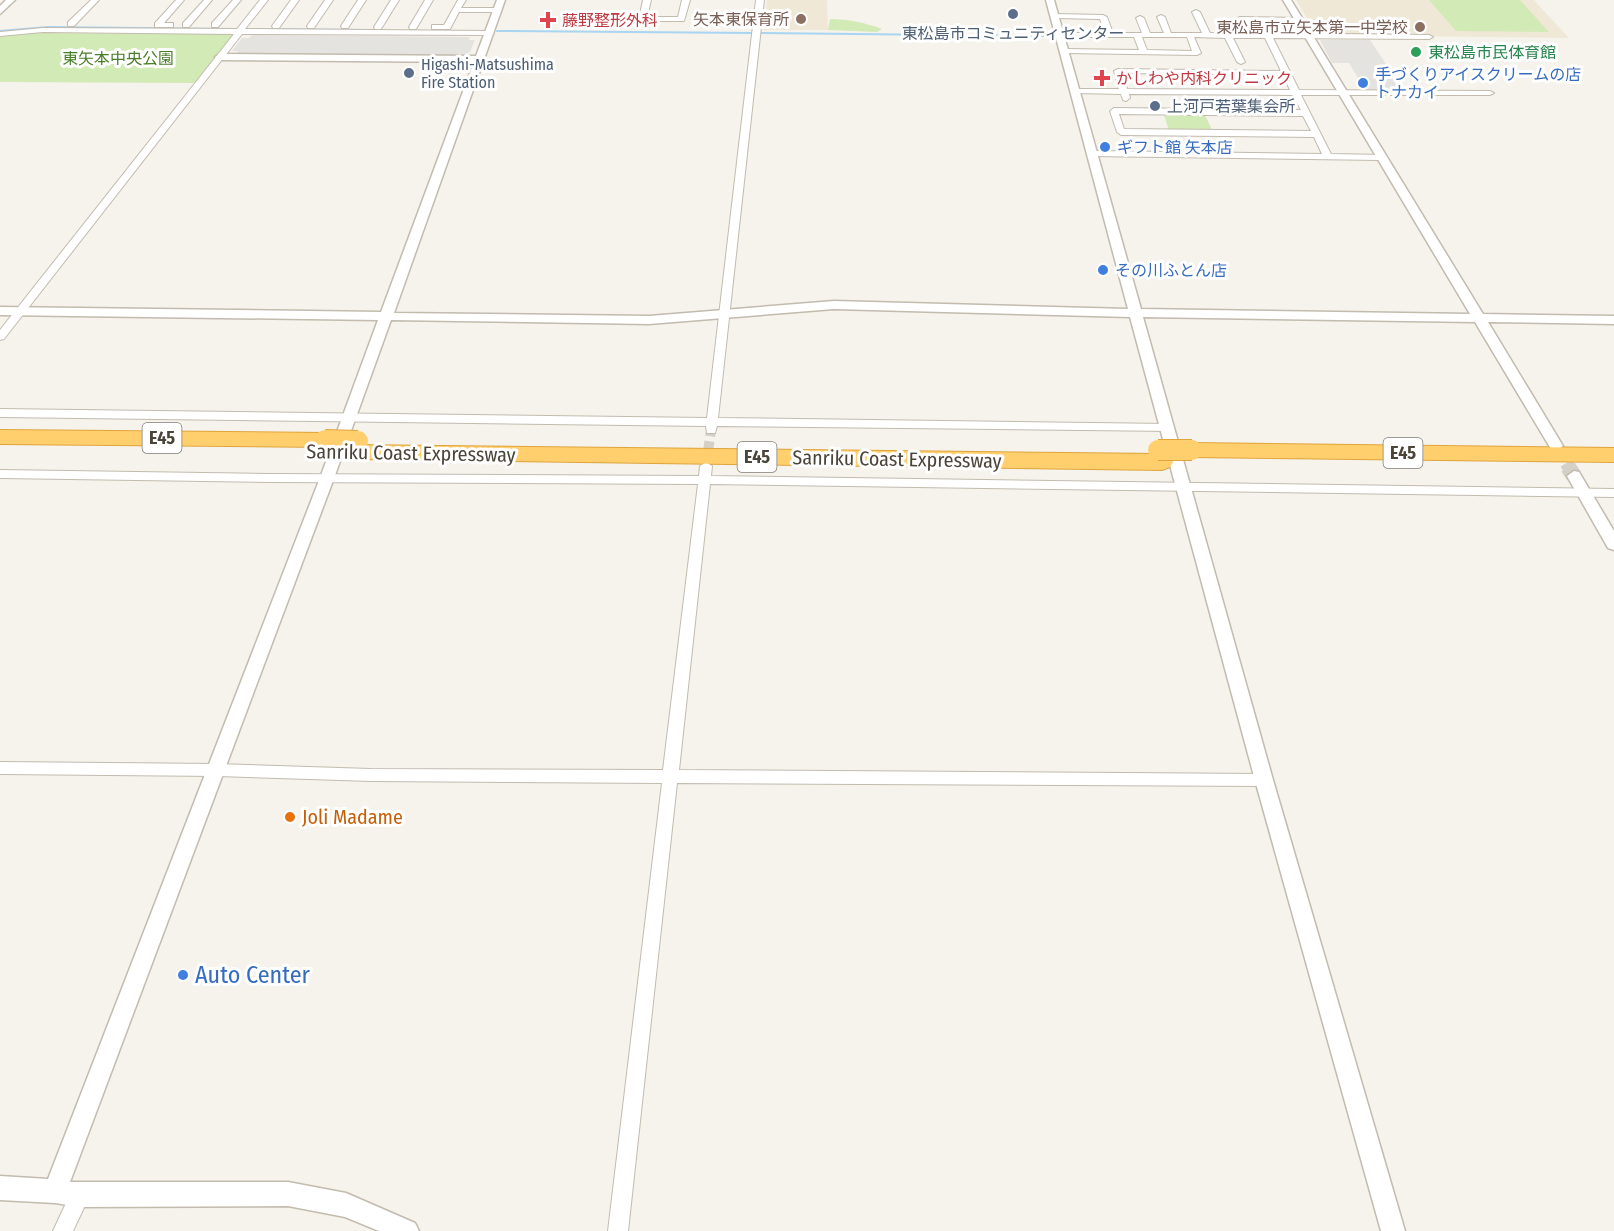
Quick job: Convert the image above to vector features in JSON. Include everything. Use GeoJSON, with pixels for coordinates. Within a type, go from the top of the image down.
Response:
{"type":"FeatureCollection","features":[{"type":"Feature","properties":{"kind":"highway","name":"Sanriku Coast Expressway"},"geometry":{"type":"LineString","coordinates":[[0,437],[355,447],[1160,456],[1614,455]]}},
{"type":"Feature","properties":{"kind":"highway","name":"Sanriku Coast Expressway"},"geometry":{"type":"LineString","coordinates":[[0,448],[322,446]]}},
{"type":"Feature","properties":{"kind":"highway","name":"Sanriku Coast Expressway"},"geometry":{"type":"LineString","coordinates":[[1194,456],[1417,468],[1614,469]]}},
{"type":"Feature","properties":{"kind":"street"},"geometry":{"type":"LineString","coordinates":[[0,10],[10,0]]}},
{"type":"Feature","properties":{"kind":"street"},"geometry":{"type":"LineString","coordinates":[[71,24],[95,0]]}},
{"type":"Feature","properties":{"kind":"street"},"geometry":{"type":"LineString","coordinates":[[158,25],[180,0]]}},
{"type":"Feature","properties":{"kind":"street"},"geometry":{"type":"LineString","coordinates":[[186,25],[208,0]]}},
{"type":"Feature","properties":{"kind":"street"},"geometry":{"type":"LineString","coordinates":[[215,25],[237,0]]}},
{"type":"Feature","properties":{"kind":"street"},"geometry":{"type":"LineString","coordinates":[[0,337],[264,0]]}},
{"type":"Feature","properties":{"kind":"street"},"geometry":{"type":"LineString","coordinates":[[276,26],[295,0]]}},
{"type":"Feature","properties":{"kind":"street"},"geometry":{"type":"LineString","coordinates":[[311,26],[329,0]]}},
{"type":"Feature","properties":{"kind":"street"},"geometry":{"type":"LineString","coordinates":[[345,26],[362,0]]}},
{"type":"Feature","properties":{"kind":"street"},"geometry":{"type":"LineString","coordinates":[[378,27],[395,0]]}},
{"type":"Feature","properties":{"kind":"street"},"geometry":{"type":"LineString","coordinates":[[413,27],[429,0]]}},
{"type":"Feature","properties":{"kind":"street"},"geometry":{"type":"LineString","coordinates":[[0,28],[39,24],[215,25],[242,28],[276,26],[447,27],[462,0]]}},
{"type":"Feature","properties":{"kind":"street"},"geometry":{"type":"LineString","coordinates":[[56,1191],[327,478],[501,0]]}},
{"type":"Feature","properties":{"kind":"street"},"geometry":{"type":"LineString","coordinates":[[647,0],[643,19],[681,19],[686,0]]}},
{"type":"Feature","properties":{"kind":"street"},"geometry":{"type":"LineString","coordinates":[[711,427],[760,0]]}},
{"type":"Feature","properties":{"kind":"street"},"geometry":{"type":"LineString","coordinates":[[1050,0],[1264,780],[1393,1231]]}},
{"type":"Feature","properties":{"kind":"street"},"geometry":{"type":"LineString","coordinates":[[1287,0],[1556,446]]}},
{"type":"Feature","properties":{"kind":"street"},"geometry":{"type":"LineString","coordinates":[[457,10],[498,10]]}},
{"type":"Feature","properties":{"kind":"street"},"geometry":{"type":"LineString","coordinates":[[1196,12],[1207,35]]}},
{"type":"Feature","properties":{"kind":"street"},"geometry":{"type":"LineString","coordinates":[[1055,16],[1103,17],[1110,35]]}},
{"type":"Feature","properties":{"kind":"street"},"geometry":{"type":"LineString","coordinates":[[1161,17],[1169,36]]}},
{"type":"Feature","properties":{"kind":"street"},"geometry":{"type":"LineString","coordinates":[[1140,18],[1147,36]]}},
{"type":"Feature","properties":{"kind":"street"},"geometry":{"type":"LineString","coordinates":[[1247,35],[1240,19],[1300,21]]}},
{"type":"Feature","properties":{"kind":"street"},"geometry":{"type":"LineString","coordinates":[[0,34],[43,30],[242,28],[490,33]]}},
{"type":"Feature","properties":{"kind":"street"},"geometry":{"type":"LineString","coordinates":[[1062,43],[1110,35],[1429,37]]}},
{"type":"Feature","properties":{"kind":"street"},"geometry":{"type":"LineString","coordinates":[[1137,35],[1144,52]]}},
{"type":"Feature","properties":{"kind":"street"},"geometry":{"type":"LineString","coordinates":[[1228,35],[1241,62]]}},
{"type":"Feature","properties":{"kind":"street"},"geometry":{"type":"LineString","coordinates":[[1062,43],[1144,52],[1197,53],[1190,36]]}},
{"type":"Feature","properties":{"kind":"street"},"geometry":{"type":"LineString","coordinates":[[1268,36],[1328,157]]}},
{"type":"Feature","properties":{"kind":"street"},"geometry":{"type":"LineString","coordinates":[[220,57],[481,59]]}},
{"type":"Feature","properties":{"kind":"street"},"geometry":{"type":"LineString","coordinates":[[1130,111],[1118,71],[1286,73]]}},
{"type":"Feature","properties":{"kind":"street"},"geometry":{"type":"LineString","coordinates":[[1076,91],[1490,93]]}},
{"type":"Feature","properties":{"kind":"street"},"geometry":{"type":"LineString","coordinates":[[1306,113],[1114,111],[1121,132],[1328,157],[1382,157]]}},
{"type":"Feature","properties":{"kind":"street"},"geometry":{"type":"LineString","coordinates":[[1093,154],[1233,144],[1316,134]]}},
{"type":"Feature","properties":{"kind":"street"},"geometry":{"type":"LineString","coordinates":[[0,311],[649,320],[834,305],[1137,313],[1614,320]]}},
{"type":"Feature","properties":{"kind":"street"},"geometry":{"type":"LineString","coordinates":[[0,413],[349,418],[711,427],[1168,428]]}},
{"type":"Feature","properties":{"kind":"street"},"geometry":{"type":"LineString","coordinates":[[618,1231],[706,473]]}},
{"type":"Feature","properties":{"kind":"street"},"geometry":{"type":"LineString","coordinates":[[0,474],[327,478],[706,473],[1614,493]]}},
{"type":"Feature","properties":{"kind":"street"},"geometry":{"type":"LineString","coordinates":[[1574,476],[1614,544]]}},
{"type":"Feature","properties":{"kind":"street"},"geometry":{"type":"LineString","coordinates":[[0,768],[217,770],[370,775],[1264,780]]}},
{"type":"Feature","properties":{"kind":"street"},"geometry":{"type":"LineString","coordinates":[[0,1188],[56,1191],[80,1195],[288,1194],[346,1205],[407,1231]]}},
{"type":"Feature","properties":{"kind":"street"},"geometry":{"type":"LineString","coordinates":[[63,1231],[80,1195]]}},
{"type":"Feature","properties":{"kind":"shaded area"},"geometry":{"type":"Polygon","coordinates":[[[767,0],[827,0],[828,30],[764,30],[767,0]]]}},
{"type":"Feature","properties":{"kind":"shaded area","name":"東松島市立矢本第一中学校"},"geometry":{"type":"Polygon","coordinates":[[[1296,0],[1534,0],[1569,38],[1317,35],[1296,0]]]}},
{"type":"Feature","properties":{"kind":"shaded area"},"geometry":{"type":"Polygon","coordinates":[[[252,35],[470,37],[469,40],[475,40],[470,52],[460,56],[237,54],[238,51],[232,51],[242,38],[249,38],[252,35]]]}},
{"type":"Feature","properties":{"kind":"shaded area"},"geometry":{"type":"Polygon","coordinates":[[[1320,40],[1370,40],[1404,91],[1366,91],[1349,63],[1332,63],[1320,40]]]}},
{"type":"Feature","properties":{"kind":"green space"},"geometry":{"type":"Polygon","coordinates":[[[1429,0],[1520,0],[1549,32],[1456,31],[1429,0]]]}},
{"type":"Feature","properties":{"kind":"green space"},"geometry":{"type":"Polygon","coordinates":[[[830,19],[857,22],[882,29],[877,32],[828,30],[830,19]]]}},
{"type":"Feature","properties":{"kind":"green space","name":"東矢本中央公園"},"geometry":{"type":"Polygon","coordinates":[[[36,33],[235,34],[196,83],[0,82],[0,37],[36,33]]]}},
{"type":"Feature","properties":{"kind":"green space"},"geometry":{"type":"Polygon","coordinates":[[[1164,114],[1205,115],[1213,132],[1169,131],[1164,114]]]}},
{"type":"Feature","properties":{"kind":"waterway"},"geometry":{"type":"LineString","coordinates":[[0,31],[48,27],[235,29]]}},
{"type":"Feature","properties":{"kind":"waterway"},"geometry":{"type":"LineString","coordinates":[[248,29],[365,30]]}},
{"type":"Feature","properties":{"kind":"waterway"},"geometry":{"type":"LineString","coordinates":[[497,31],[752,33]]}},
{"type":"Feature","properties":{"kind":"waterway"},"geometry":{"type":"LineString","coordinates":[[760,33],[1047,36]]}},
{"type":"Feature","properties":{"kind":"tunnel"},"geometry":{"type":"LineString","coordinates":[[706,466],[711,430]]}},
{"type":"Feature","properties":{"kind":"tunnel"},"geometry":{"type":"LineString","coordinates":[[1556,446],[1569,468]]}},
{"type":"Feature","properties":{"kind":"tunnel"},"geometry":{"type":"LineString","coordinates":[[1568,467],[1574,476]]}},
{"type":"Feature","properties":{"kind":"place","name":"東松島市コミュニティセンター"},"geometry":{"type":"Point","coordinates":[1013,14]}},
{"type":"Feature","properties":{"kind":"place","name":"矢本東保育所"},"geometry":{"type":"Point","coordinates":[801,19]}},
{"type":"Feature","properties":{"kind":"place","name":"藤野整形外科"},"geometry":{"type":"Point","coordinates":[548,20]}},
{"type":"Feature","properties":{"kind":"place","name":"東松島市立矢本第一中学校"},"geometry":{"type":"Point","coordinates":[1420,27]}},
{"type":"Feature","properties":{"kind":"place","name":"東松島市民体育館"},"geometry":{"type":"Point","coordinates":[1416,52]}},
{"type":"Feature","properties":{"kind":"place","name":"Higashi-Matsushima Fire Station"},"geometry":{"type":"Point","coordinates":[409,73]}},
{"type":"Feature","properties":{"kind":"place","name":"かしわや内科クリニック"},"geometry":{"type":"Point","coordinates":[1102,78]}},
{"type":"Feature","properties":{"kind":"place","name":"手づくりアイスクリームの店 トナカイ"},"geometry":{"type":"Point","coordinates":[1363,83]}},
{"type":"Feature","properties":{"kind":"place","name":"上河戸若葉集会所"},"geometry":{"type":"Point","coordinates":[1155,106]}},
{"type":"Feature","properties":{"kind":"place","name":"ギフト館 矢本店"},"geometry":{"type":"Point","coordinates":[1105,147]}},
{"type":"Feature","properties":{"kind":"place","name":"その川ふとん店"},"geometry":{"type":"Point","coordinates":[1103,270]}},
{"type":"Feature","properties":{"kind":"place","name":"Joli Madame"},"geometry":{"type":"Point","coordinates":[290,817]}},
{"type":"Feature","properties":{"kind":"place","name":"Auto Center"},"geometry":{"type":"Point","coordinates":[183,975]}}]}
